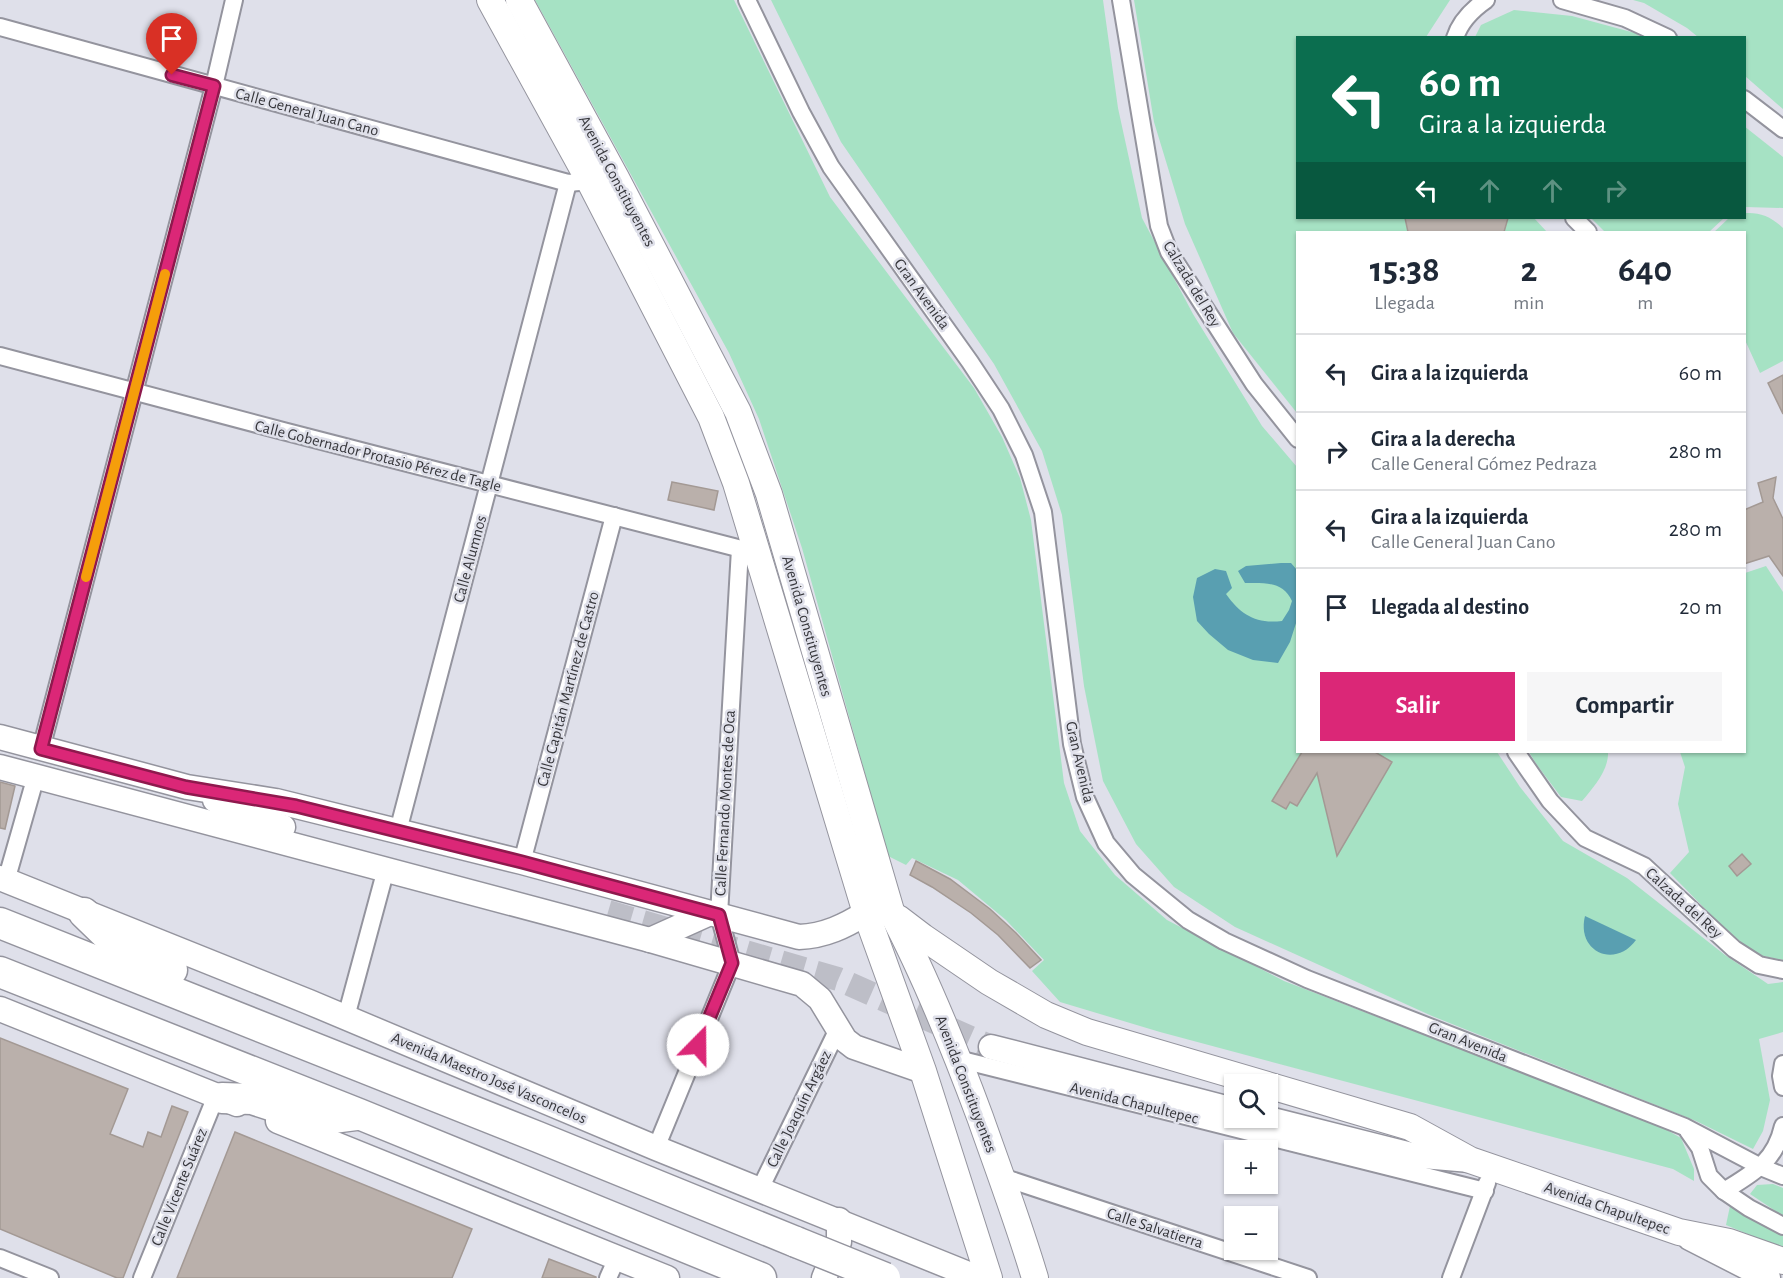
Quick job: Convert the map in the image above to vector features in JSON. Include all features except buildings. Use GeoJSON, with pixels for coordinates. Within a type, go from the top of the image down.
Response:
{"type":"FeatureCollection","features":[{"type":"Feature","properties":{"kind":"highway"},"geometry":{"type":"LineString","coordinates":[[84,913],[117,946],[191,978],[231,1015]]}},
{"type":"Feature","properties":{"kind":"highway"},"geometry":{"type":"LineString","coordinates":[[0,923],[885,1278]]}},
{"type":"Feature","properties":{"kind":"highway"},"geometry":{"type":"LineString","coordinates":[[0,972],[359,1114],[761,1278]]}},
{"type":"Feature","properties":{"kind":"highway"},"geometry":{"type":"LineString","coordinates":[[219,1097],[252,1099],[317,1120],[359,1114]]}},
{"type":"Feature","properties":{"kind":"main road","name":"Avenida Constituyentes"},"geometry":{"type":"LineString","coordinates":[[490,0],[579,182],[711,417],[736,483],[749,551],[879,912],[909,945],[958,1059],[1002,1177],[1035,1278]]}},
{"type":"Feature","properties":{"kind":"main road","name":"Avenida Constituyentes"},"geometry":{"type":"LineString","coordinates":[[519,0],[616,178],[738,412],[769,494],[923,1071],[989,1278]]}},
{"type":"Feature","properties":{"kind":"main road"},"geometry":{"type":"LineString","coordinates":[[879,912],[989,982],[1046,1015],[1088,1032],[1410,1127],[1482,1173]]}},
{"type":"Feature","properties":{"kind":"main road","name":"Avenida Chapultepec"},"geometry":{"type":"LineString","coordinates":[[1482,1173],[1679,1232]]}},
{"type":"Feature","properties":{"kind":"main road"},"geometry":{"type":"LineString","coordinates":[[1679,1232],[1729,1242],[1783,1261]]}},
{"type":"Feature","properties":{"kind":"street"},"geometry":{"type":"LineString","coordinates":[[41,749],[214,86],[234,0]]}},
{"type":"Feature","properties":{"kind":"street","name":"Gran Avenida"},"geometry":{"type":"LineString","coordinates":[[747,0],[801,112],[831,167],[970,362],[1001,409],[1024,455],[1043,512],[1072,744],[1085,797],[1106,843],[1132,875],[1188,920],[1224,941],[1307,979],[1685,1127],[1783,1176]]}},
{"type":"Feature","properties":{"kind":"street","name":"Calzada del Rey"},"geometry":{"type":"LineString","coordinates":[[1121,0],[1159,226],[1169,252],[1254,384],[1296,436]]}},
{"type":"Feature","properties":{"kind":"street"},"geometry":{"type":"LineString","coordinates":[[1456,36],[1457,30],[1486,0]]}},
{"type":"Feature","properties":{"kind":"street"},"geometry":{"type":"LineString","coordinates":[[1562,0],[1625,18],[1664,36]]}},
{"type":"Feature","properties":{"kind":"street","name":"Calle General Juan Cano"},"geometry":{"type":"LineString","coordinates":[[0,27],[579,182],[616,178]]}},
{"type":"Feature","properties":{"kind":"street"},"geometry":{"type":"LineString","coordinates":[[1746,101],[1783,129]]}},
{"type":"Feature","properties":{"kind":"street","name":"Calle Alumnos"},"geometry":{"type":"LineString","coordinates":[[398,831],[489,484],[579,182]]}},
{"type":"Feature","properties":{"kind":"street"},"geometry":{"type":"LineString","coordinates":[[1575,219],[1587,231]]}},
{"type":"Feature","properties":{"kind":"street","name":"Calle Gobernador Protasio Pérez de Tagle"},"geometry":{"type":"LineString","coordinates":[[0,356],[749,551]]}},
{"type":"Feature","properties":{"kind":"street","name":"Calle Capitán Martínez de Castro"},"geometry":{"type":"LineString","coordinates":[[522,862],[614,516]]}},
{"type":"Feature","properties":{"kind":"street","name":"Calle Fernando Montes de Oca"},"geometry":{"type":"LineString","coordinates":[[732,963],[715,914],[749,551]]}},
{"type":"Feature","properties":{"kind":"street"},"geometry":{"type":"LineString","coordinates":[[0,737],[186,787],[276,801],[522,862],[800,937],[814,937],[827,933],[879,912]]}},
{"type":"Feature","properties":{"kind":"street","name":"Calzada del Rey"},"geometry":{"type":"LineString","coordinates":[[1517,753],[1551,801],[1585,838],[1644,866],[1734,949],[1759,965],[1783,970]]}},
{"type":"Feature","properties":{"kind":"street"},"geometry":{"type":"LineString","coordinates":[[0,766],[650,940],[802,984],[820,999],[845,1040],[854,1047],[923,1071]]}},
{"type":"Feature","properties":{"kind":"street"},"geometry":{"type":"LineString","coordinates":[[3,880],[36,776]]}},
{"type":"Feature","properties":{"kind":"street"},"geometry":{"type":"LineString","coordinates":[[186,787],[265,822],[608,912]]}},
{"type":"Feature","properties":{"kind":"street"},"geometry":{"type":"LineString","coordinates":[[346,1017],[386,869]]}},
{"type":"Feature","properties":{"kind":"street","name":"Avenida Maestro José Vasconcelos"},"geometry":{"type":"LineString","coordinates":[[3,880],[346,1017],[656,1148],[978,1278]]}},
{"type":"Feature","properties":{"kind":"street"},"geometry":{"type":"LineString","coordinates":[[650,940],[715,914]]}},
{"type":"Feature","properties":{"kind":"street"},"geometry":{"type":"LineString","coordinates":[[656,1148],[732,963]]}},
{"type":"Feature","properties":{"kind":"street"},"geometry":{"type":"LineString","coordinates":[[0,1009],[219,1097],[613,1268],[668,1278]]}},
{"type":"Feature","properties":{"kind":"street","name":"Calle Joaquín Argáez"},"geometry":{"type":"LineString","coordinates":[[760,1189],[838,1029]]}},
{"type":"Feature","properties":{"kind":"street","name":"Avenida Chapultepec"},"geometry":{"type":"LineString","coordinates":[[991,1047],[1224,1107]]}},
{"type":"Feature","properties":{"kind":"street","name":"Avenida Chapultepec"},"geometry":{"type":"LineString","coordinates":[[958,1059],[1482,1173]]}},
{"type":"Feature","properties":{"kind":"street"},"geometry":{"type":"LineString","coordinates":[[1783,1065],[1781,1076],[1783,1087]]}},
{"type":"Feature","properties":{"kind":"street","name":"Calle Vicente Suárez"},"geometry":{"type":"LineString","coordinates":[[142,1278],[219,1097]]}},
{"type":"Feature","properties":{"kind":"street","name":"Avenida Chapultepec"},"geometry":{"type":"LineString","coordinates":[[1278,1121],[1482,1173]]}},
{"type":"Feature","properties":{"kind":"street"},"geometry":{"type":"LineString","coordinates":[[1724,1191],[1761,1167],[1780,1137],[1783,1126]]}},
{"type":"Feature","properties":{"kind":"street"},"geometry":{"type":"LineString","coordinates":[[1685,1127],[1700,1148],[1709,1176],[1724,1191],[1749,1208],[1783,1226]]}},
{"type":"Feature","properties":{"kind":"street"},"geometry":{"type":"LineString","coordinates":[[1451,1278],[1482,1173]]}},
{"type":"Feature","properties":{"kind":"street","name":"Calle Salvatierra"},"geometry":{"type":"LineString","coordinates":[[1002,1177],[1308,1278]]}},
{"type":"Feature","properties":{"kind":"street"},"geometry":{"type":"LineString","coordinates":[[824,1278],[839,1242],[839,1220]]}},
{"type":"Feature","properties":{"kind":"street","name":"Avenida Chapultepec"},"geometry":{"type":"LineString","coordinates":[[1679,1232],[1768,1278]]}},
{"type":"Feature","properties":{"kind":"street"},"geometry":{"type":"LineString","coordinates":[[0,1258],[50,1278]]}},
{"type":"Feature","properties":{"kind":"green space"},"geometry":{"type":"Polygon","coordinates":[[[535,0],[734,0],[830,197],[974,388],[1002,437],[1020,478],[1031,520],[1064,783],[1080,831],[1115,875],[1167,920],[1284,981],[1658,1125],[1681,1138],[1694,1169],[1694,1181],[1673,1169],[1160,1032],[1060,1002],[1032,971],[1044,960],[1006,920],[958,880],[912,858],[906,865],[888,856],[802,548],[759,419],[729,353],[535,0]]]}},
{"type":"Feature","properties":{"kind":"green space"},"geometry":{"type":"Polygon","coordinates":[[[771,0],[1103,0],[1118,108],[1142,218],[1193,314],[1262,426],[1296,466],[1296,753],[1498,753],[1520,787],[1563,841],[1627,878],[1725,955],[1768,984],[1783,982],[1783,1032],[1759,1039],[1770,1100],[1763,1131],[1753,1149],[1696,1121],[1432,1016],[1235,927],[1174,887],[1136,844],[1103,781],[1084,686],[1062,515],[1042,451],[994,364],[841,142],[771,0]]]}},
{"type":"Feature","properties":{"kind":"green space"},"geometry":{"type":"Polygon","coordinates":[[[1134,0],[1450,0],[1427,36],[1296,36],[1296,219],[1535,219],[1546,231],[1296,231],[1296,412],[1233,333],[1185,224],[1154,122],[1134,0]]]}},
{"type":"Feature","properties":{"kind":"green space"},"geometry":{"type":"Polygon","coordinates":[[[1633,0],[1783,0],[1783,109],[1746,77],[1746,36],[1697,36],[1644,3],[1633,0]]]}},
{"type":"Feature","properties":{"kind":"green space"},"geometry":{"type":"Polygon","coordinates":[[[1514,10],[1572,16],[1640,36],[1476,36],[1481,25],[1514,10]]]}},
{"type":"Feature","properties":{"kind":"green space"},"geometry":{"type":"Polygon","coordinates":[[[1746,128],[1783,157],[1783,208],[1746,207],[1746,128]]]}},
{"type":"Feature","properties":{"kind":"green space"},"geometry":{"type":"Polygon","coordinates":[[[1746,213],[1765,216],[1783,228],[1783,361],[1760,373],[1746,342],[1746,231],[1715,231],[1728,219],[1746,219],[1746,213]]]}},
{"type":"Feature","properties":{"kind":"green space"},"geometry":{"type":"Polygon","coordinates":[[[1592,219],[1723,219],[1710,231],[1604,231],[1592,219]]]}},
{"type":"Feature","properties":{"kind":"green space"},"geometry":{"type":"Polygon","coordinates":[[[1766,566],[1783,592],[1783,960],[1754,954],[1713,917],[1670,873],[1689,852],[1678,804],[1685,767],[1680,753],[1746,753],[1746,573],[1766,566]]]}},
{"type":"Feature","properties":{"kind":"green space"},"geometry":{"type":"Polygon","coordinates":[[[1530,753],[1608,753],[1603,772],[1582,801],[1561,797],[1530,753]]]}},
{"type":"Feature","properties":{"kind":"green space"},"geometry":{"type":"Polygon","coordinates":[[[1773,1184],[1783,1188],[1783,1216],[1750,1194],[1757,1185],[1773,1184]]]}},
{"type":"Feature","properties":{"kind":"green space"},"geometry":{"type":"Polygon","coordinates":[[[1730,1206],[1783,1230],[1783,1249],[1726,1225],[1730,1206]]]}},
{"type":"Feature","properties":{"kind":"water"},"geometry":{"type":"Polygon","coordinates":[[[1291,563],[1296,569],[1296,623],[1290,642],[1278,663],[1253,660],[1228,650],[1197,621],[1193,597],[1197,578],[1215,569],[1226,571],[1232,588],[1226,594],[1243,613],[1264,621],[1282,621],[1292,601],[1288,594],[1272,584],[1245,583],[1238,571],[1246,566],[1291,563]]]}},
{"type":"Feature","properties":{"kind":"water"},"geometry":{"type":"Polygon","coordinates":[[[1585,916],[1636,940],[1618,954],[1608,955],[1599,952],[1586,939],[1585,916]]]}},
{"type":"Feature","properties":{"kind":"tunnel"},"geometry":{"type":"LineString","coordinates":[[608,912],[838,979],[991,1047]]}},
{"type":"Feature","properties":{"kind":"slow traffic"},"geometry":{"type":"LineString","coordinates":[[86,577],[165,274]]}},
{"type":"Feature","properties":{"kind":"route"},"geometry":{"type":"LineString","coordinates":[[172,75],[214,86],[41,749],[186,787],[276,801],[522,862],[719,915],[732,963],[698,1045]]}}]}
